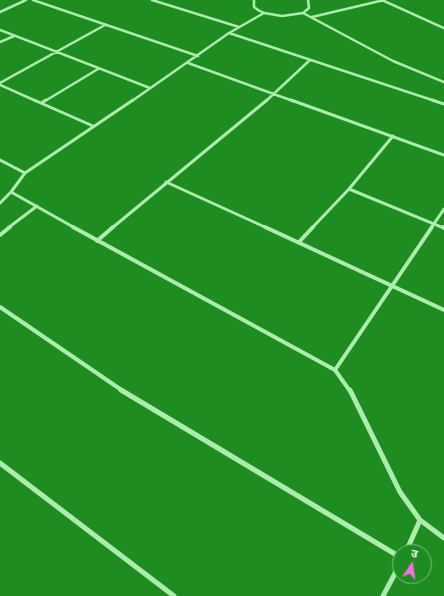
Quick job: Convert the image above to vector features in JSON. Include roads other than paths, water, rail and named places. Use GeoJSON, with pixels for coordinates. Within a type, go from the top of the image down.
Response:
{"type":"FeatureCollection","features":[{"type":"Feature","properties":{"kind":"street"},"geometry":{"type":"LineString","coordinates":[[0,12],[26,0]]}},
{"type":"Feature","properties":{"kind":"street"},"geometry":{"type":"LineString","coordinates":[[33,0],[198,56]]}},
{"type":"Feature","properties":{"kind":"street"},"geometry":{"type":"LineString","coordinates":[[152,0],[239,27]]}},
{"type":"Feature","properties":{"kind":"street"},"geometry":{"type":"LineString","coordinates":[[254,0],[254,7],[264,13],[282,16],[303,13],[309,8],[308,0]]}},
{"type":"Feature","properties":{"kind":"street"},"geometry":{"type":"LineString","coordinates":[[312,18],[383,0],[444,28]]}},
{"type":"Feature","properties":{"kind":"street"},"geometry":{"type":"LineString","coordinates":[[0,203],[12,192],[25,173],[188,63],[229,33],[264,13]]}},
{"type":"Feature","properties":{"kind":"street"},"geometry":{"type":"LineString","coordinates":[[303,13],[393,61],[444,82]]}},
{"type":"Feature","properties":{"kind":"street"},"geometry":{"type":"LineString","coordinates":[[0,84],[106,25]]}},
{"type":"Feature","properties":{"kind":"street"},"geometry":{"type":"LineString","coordinates":[[0,30],[55,53],[150,88]]}},
{"type":"Feature","properties":{"kind":"street"},"geometry":{"type":"LineString","coordinates":[[229,33],[444,104]]}},
{"type":"Feature","properties":{"kind":"street"},"geometry":{"type":"LineString","coordinates":[[0,42],[14,36]]}},
{"type":"Feature","properties":{"kind":"street"},"geometry":{"type":"LineString","coordinates":[[97,241],[166,182],[274,94],[310,60]]}},
{"type":"Feature","properties":{"kind":"street"},"geometry":{"type":"LineString","coordinates":[[188,63],[444,155]]}},
{"type":"Feature","properties":{"kind":"street"},"geometry":{"type":"LineString","coordinates":[[41,103],[98,69]]}},
{"type":"Feature","properties":{"kind":"street"},"geometry":{"type":"LineString","coordinates":[[0,84],[93,126]]}},
{"type":"Feature","properties":{"kind":"street"},"geometry":{"type":"LineString","coordinates":[[299,242],[349,189],[392,136]]}},
{"type":"Feature","properties":{"kind":"street"},"geometry":{"type":"LineString","coordinates":[[0,160],[25,173]]}},
{"type":"Feature","properties":{"kind":"street"},"geometry":{"type":"LineString","coordinates":[[166,182],[444,310]]}},
{"type":"Feature","properties":{"kind":"street"},"geometry":{"type":"LineString","coordinates":[[349,189],[444,228]]}},
{"type":"Feature","properties":{"kind":"street"},"geometry":{"type":"LineString","coordinates":[[12,192],[97,241],[334,370],[348,386],[400,492],[420,520],[444,538]]}},
{"type":"Feature","properties":{"kind":"street"},"geometry":{"type":"LineString","coordinates":[[0,235],[37,206]]}},
{"type":"Feature","properties":{"kind":"street"},"geometry":{"type":"LineString","coordinates":[[334,370],[444,209]]}},
{"type":"Feature","properties":{"kind":"street"},"geometry":{"type":"LineString","coordinates":[[0,307],[125,392],[392,552]]}},
{"type":"Feature","properties":{"kind":"street"},"geometry":{"type":"LineString","coordinates":[[0,463],[174,596]]}},
{"type":"Feature","properties":{"kind":"street"},"geometry":{"type":"LineString","coordinates":[[410,544],[420,520]]}},
{"type":"Feature","properties":{"kind":"street"},"geometry":{"type":"LineString","coordinates":[[383,596],[392,579]]}}]}
